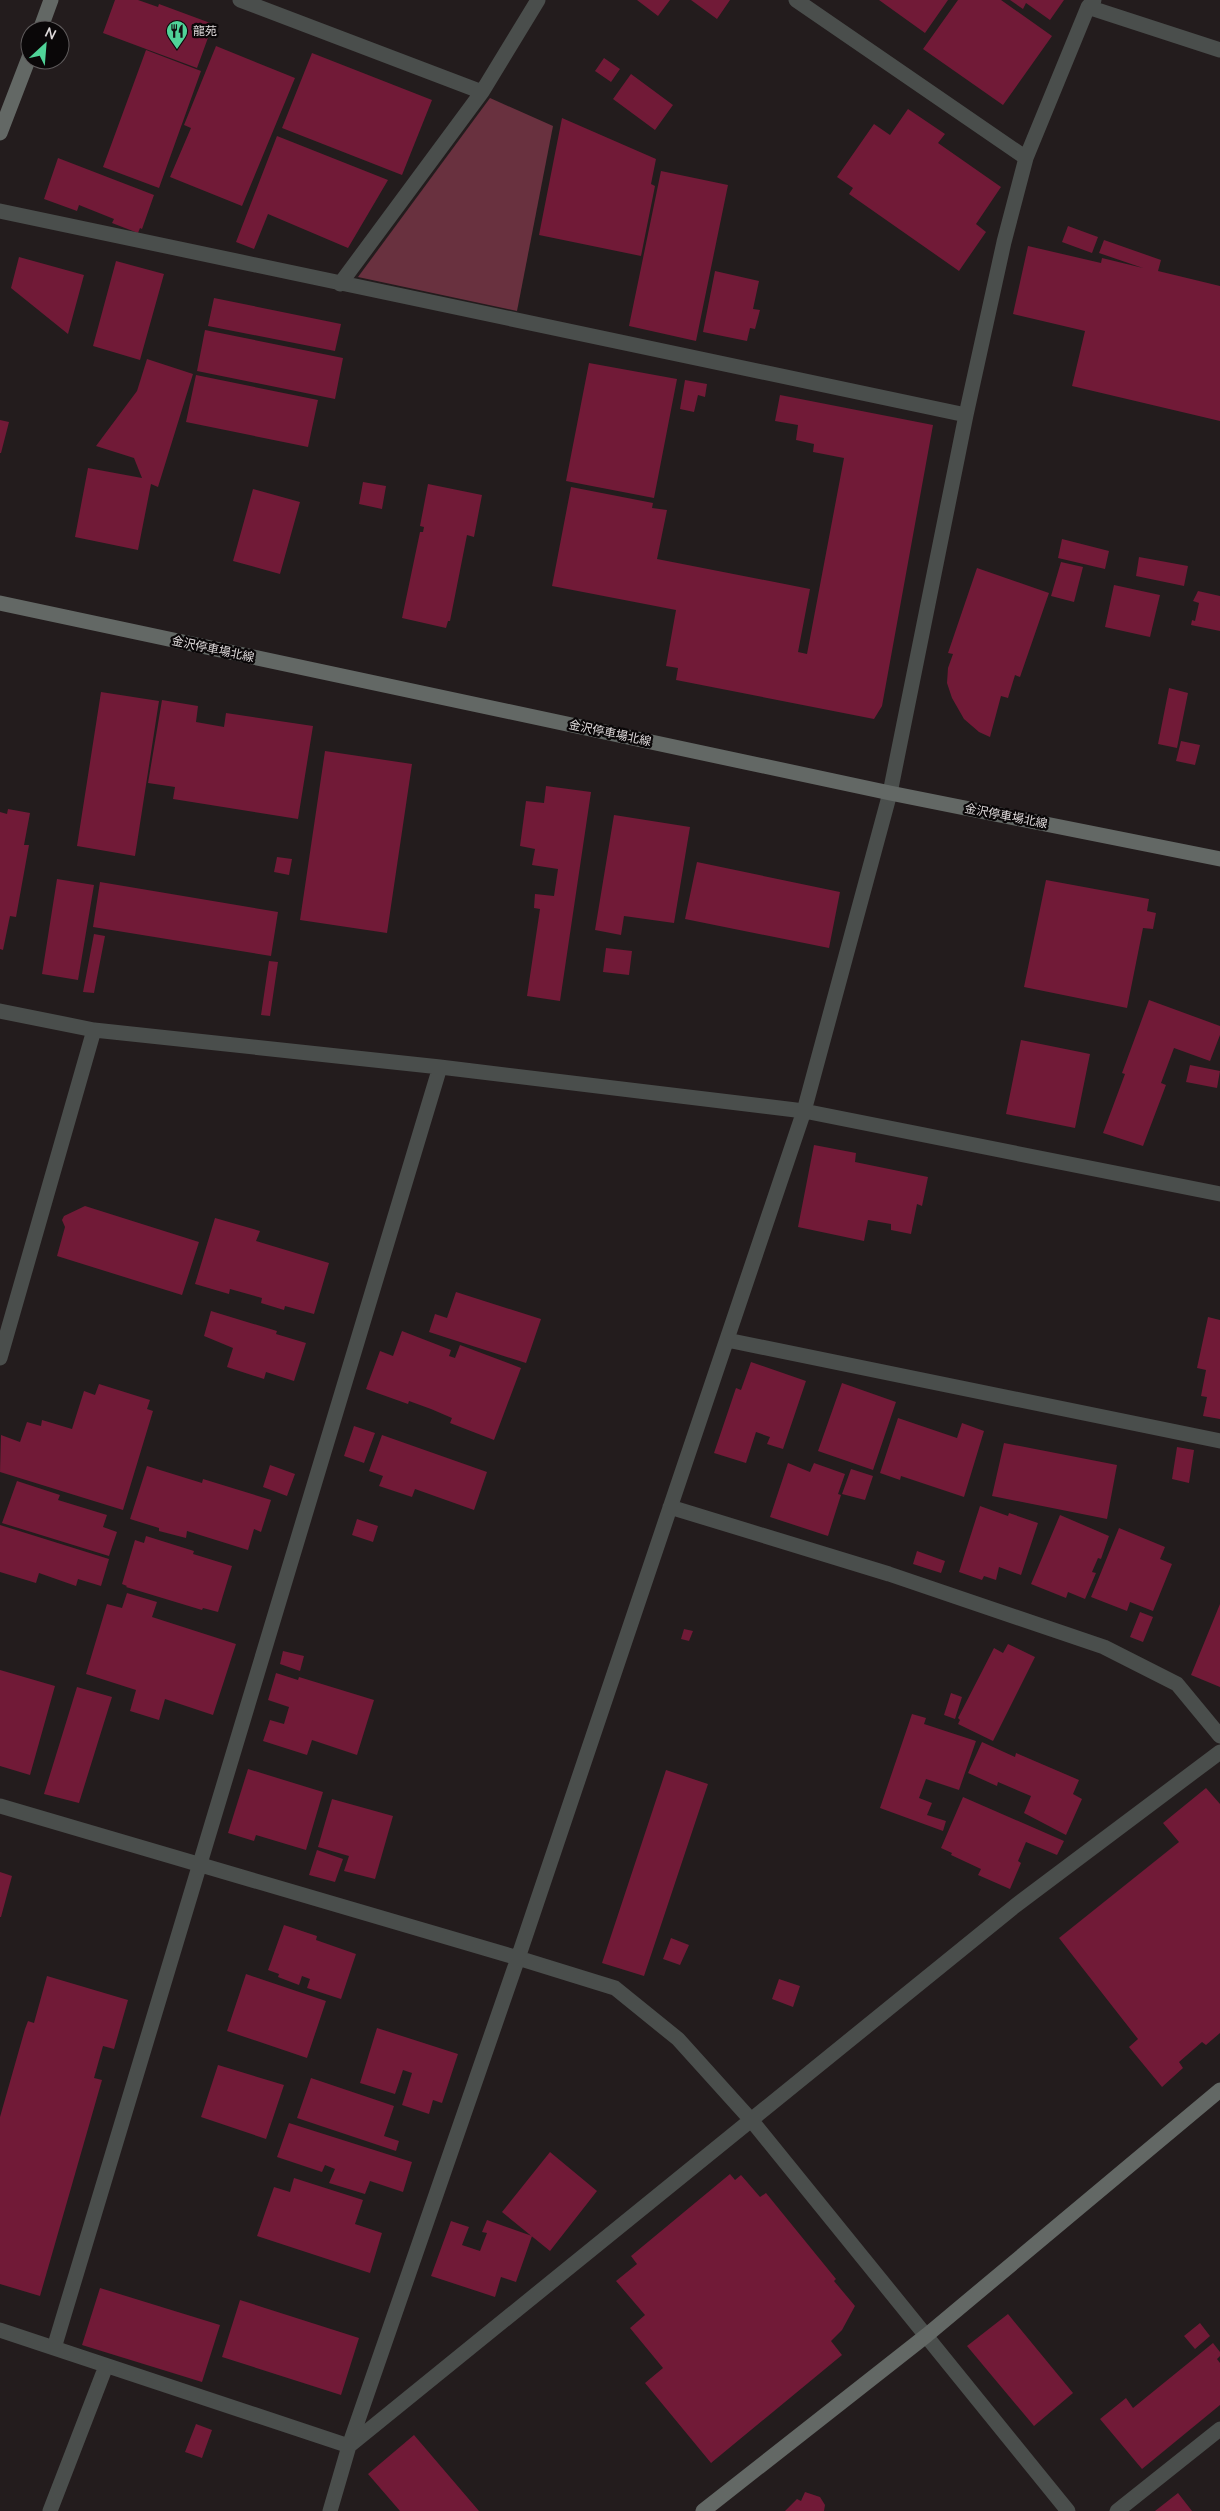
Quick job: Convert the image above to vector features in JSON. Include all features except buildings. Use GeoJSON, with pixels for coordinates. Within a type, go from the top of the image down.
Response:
{"type":"FeatureCollection","features":[{"type":"Feature","properties":{"kind":"main road"},"geometry":{"type":"LineString","coordinates":[[44,20],[51,0]]}},
{"type":"Feature","properties":{"kind":"main road"},"geometry":{"type":"LineString","coordinates":[[0,133],[24,70]]}},
{"type":"Feature","properties":{"kind":"main road","name":"金沢停車場北線"},"geometry":{"type":"LineString","coordinates":[[0,603],[890,792],[1220,859]]}},
{"type":"Feature","properties":{"kind":"main road"},"geometry":{"type":"LineString","coordinates":[[703,2511],[926,2334],[1220,2090]]}},
{"type":"Feature","properties":{"kind":"street"},"geometry":{"type":"LineString","coordinates":[[240,0],[482,92]]}},
{"type":"Feature","properties":{"kind":"street"},"geometry":{"type":"LineString","coordinates":[[340,284],[482,92],[538,0]]}},
{"type":"Feature","properties":{"kind":"street"},"geometry":{"type":"LineString","coordinates":[[796,0],[1026,158]]}},
{"type":"Feature","properties":{"kind":"street"},"geometry":{"type":"LineString","coordinates":[[330,2511],[349,2446],[518,1958],[804,1111],[890,792],[966,415],[1004,242],[1026,158],[1091,4],[1220,50]]}},
{"type":"Feature","properties":{"kind":"street"},"geometry":{"type":"LineString","coordinates":[[0,211],[966,415]]}},
{"type":"Feature","properties":{"kind":"street"},"geometry":{"type":"LineString","coordinates":[[0,1011],[94,1030],[804,1111],[1220,1194]]}},
{"type":"Feature","properties":{"kind":"street"},"geometry":{"type":"LineString","coordinates":[[0,1358],[94,1030]]}},
{"type":"Feature","properties":{"kind":"street"},"geometry":{"type":"LineString","coordinates":[[54,2348],[440,1068]]}},
{"type":"Feature","properties":{"kind":"street"},"geometry":{"type":"LineString","coordinates":[[727,1340],[1220,1441]]}},
{"type":"Feature","properties":{"kind":"street"},"geometry":{"type":"LineString","coordinates":[[670,1507],[889,1574],[1104,1648],[1177,1684],[1220,1736]]}},
{"type":"Feature","properties":{"kind":"street"},"geometry":{"type":"LineString","coordinates":[[349,2446],[1015,1906],[1220,1752]]}},
{"type":"Feature","properties":{"kind":"street"},"geometry":{"type":"LineString","coordinates":[[0,1806],[615,1988],[678,2038],[752,2121],[1068,2511]]}},
{"type":"Feature","properties":{"kind":"street"},"geometry":{"type":"LineString","coordinates":[[0,2330],[349,2446]]}},
{"type":"Feature","properties":{"kind":"street"},"geometry":{"type":"LineString","coordinates":[[50,2511],[106,2366]]}},
{"type":"Feature","properties":{"kind":"street"},"geometry":{"type":"LineString","coordinates":[[1117,2511],[1220,2429]]}},
{"type":"Feature","properties":{"kind":"shaded area"},"geometry":{"type":"Polygon","coordinates":[[[490,98],[553,126],[517,311],[358,277],[490,98]]]}},
{"type":"Feature","properties":{"kind":"place","name":"龍苑"},"geometry":{"type":"Point","coordinates":[177,50]}}]}
